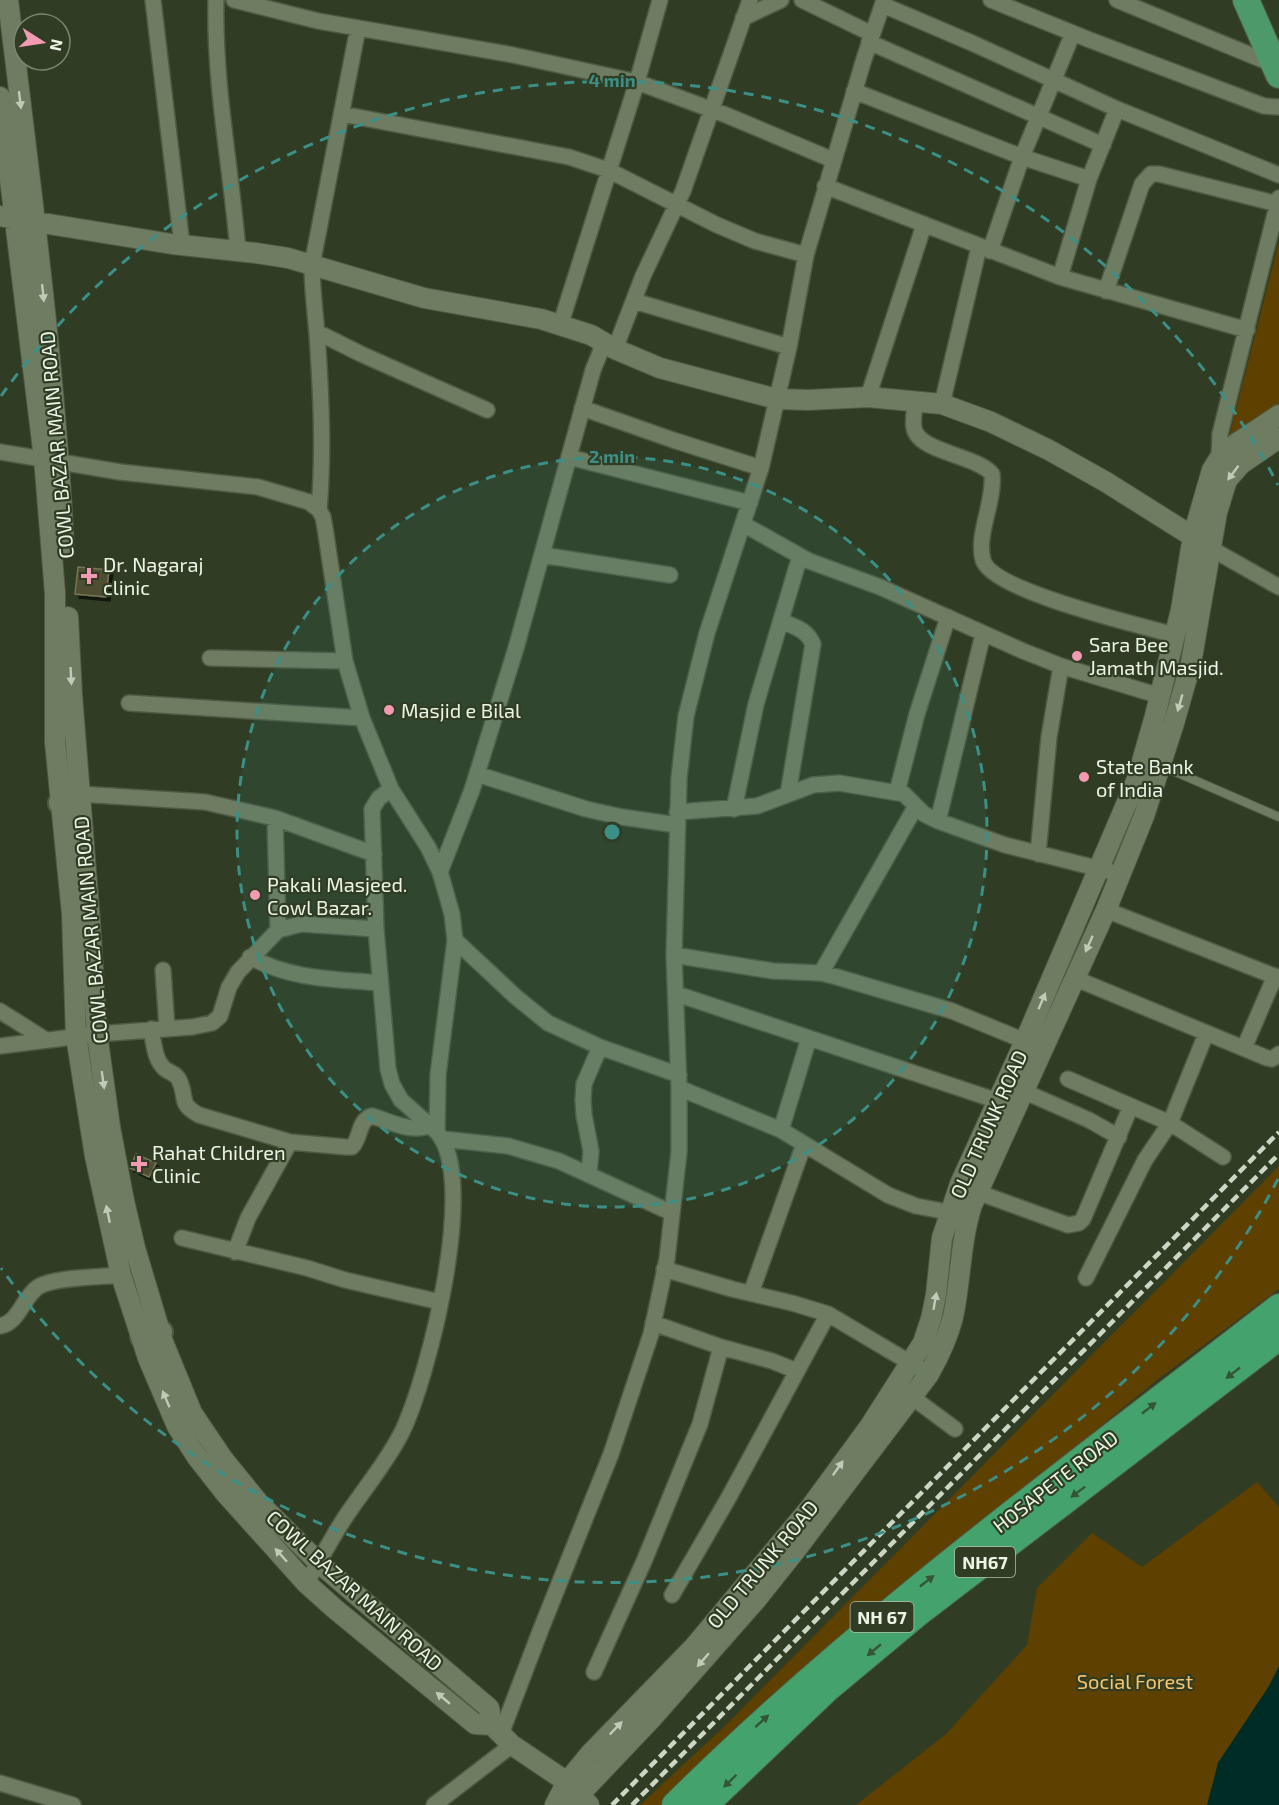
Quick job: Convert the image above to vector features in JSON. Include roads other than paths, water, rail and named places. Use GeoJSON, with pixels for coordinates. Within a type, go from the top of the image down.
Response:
{"type":"FeatureCollection","features":[{"type":"Feature","properties":{"kind":"highway","name":"HOSAPETE ROAD"},"geometry":{"type":"LineString","coordinates":[[675,1805],[732,1748],[827,1663],[905,1598],[1279,1307]]}},
{"type":"Feature","properties":{"kind":"highway","name":"HOSAPETE ROAD"},"geometry":{"type":"LineString","coordinates":[[705,1805],[827,1689],[917,1614],[1279,1337]]}},
{"type":"Feature","properties":{"kind":"main road"},"geometry":{"type":"LineString","coordinates":[[1246,0],[1277,70]]}},
{"type":"Feature","properties":{"kind":"street","name":"COWL BAZAR MAIN ROAD"},"geometry":{"type":"LineString","coordinates":[[8,0],[35,222],[52,461]]}},
{"type":"Feature","properties":{"kind":"street"},"geometry":{"type":"LineString","coordinates":[[153,0],[182,245]]}},
{"type":"Feature","properties":{"kind":"street"},"geometry":{"type":"LineString","coordinates":[[216,0],[215,30],[219,94],[238,251]]}},
{"type":"Feature","properties":{"kind":"street"},"geometry":{"type":"LineString","coordinates":[[234,0],[278,5],[358,28],[513,55],[637,82],[833,160]]}},
{"type":"Feature","properties":{"kind":"street"},"geometry":{"type":"LineString","coordinates":[[560,326],[637,82],[660,0]]}},
{"type":"Feature","properties":{"kind":"street"},"geometry":{"type":"LineString","coordinates":[[440,872],[477,774],[516,648],[593,370],[610,346],[634,301],[677,205],[750,0]]}},
{"type":"Feature","properties":{"kind":"street"},"geometry":{"type":"LineString","coordinates":[[743,18],[781,0]]}},
{"type":"Feature","properties":{"kind":"street"},"geometry":{"type":"LineString","coordinates":[[802,0],[871,38],[1103,145]]}},
{"type":"Feature","properties":{"kind":"street"},"geometry":{"type":"LineString","coordinates":[[991,0],[1264,106],[1279,107]]}},
{"type":"Feature","properties":{"kind":"street"},"geometry":{"type":"LineString","coordinates":[[1117,0],[1277,70]]}},
{"type":"Feature","properties":{"kind":"street"},"geometry":{"type":"LineString","coordinates":[[434,1805],[502,1735],[541,1629],[611,1454],[653,1323],[664,1269],[679,1152],[679,1081],[674,955],[679,778],[686,716],[707,633],[761,468],[789,346],[806,255],[825,186],[884,2],[1117,109],[1279,175]]}},
{"type":"Feature","properties":{"kind":"street"},"geometry":{"type":"LineString","coordinates":[[319,510],[322,445],[312,265],[358,28]]}},
{"type":"Feature","properties":{"kind":"street"},"geometry":{"type":"LineString","coordinates":[[942,404],[985,249],[1073,33]]}},
{"type":"Feature","properties":{"kind":"street"},"geometry":{"type":"LineString","coordinates":[[854,91],[1022,157],[1089,179]]}},
{"type":"Feature","properties":{"kind":"street"},"geometry":{"type":"LineString","coordinates":[[0,98],[7,217],[52,461],[55,742],[73,799],[72,914],[76,1036],[95,1156],[121,1275],[151,1335],[148,1358],[177,1426],[192,1449],[226,1494],[306,1583],[475,1724],[502,1735],[578,1788],[556,1804]]}},
{"type":"Feature","properties":{"kind":"street"},"geometry":{"type":"LineString","coordinates":[[1060,277],[1089,179],[1117,109]]}},
{"type":"Feature","properties":{"kind":"street"},"geometry":{"type":"LineString","coordinates":[[342,114],[569,157],[608,170],[717,225],[755,241],[806,255]]}},
{"type":"Feature","properties":{"kind":"street"},"geometry":{"type":"LineString","coordinates":[[1106,291],[1142,184],[1151,174],[1278,201],[1220,434],[1219,459]]}},
{"type":"Feature","properties":{"kind":"street"},"geometry":{"type":"LineString","coordinates":[[825,186],[1060,277],[1247,330]]}},
{"type":"Feature","properties":{"kind":"street"},"geometry":{"type":"LineString","coordinates":[[7,217],[182,245],[288,258],[424,298],[541,319],[591,335],[660,368],[777,399],[868,397],[942,404],[991,422],[1049,450],[1106,482],[1210,548],[1279,586]]}},
{"type":"Feature","properties":{"kind":"street"},"geometry":{"type":"LineString","coordinates":[[868,397],[924,225]]}},
{"type":"Feature","properties":{"kind":"street"},"geometry":{"type":"LineString","coordinates":[[634,301],[789,346]]}},
{"type":"Feature","properties":{"kind":"street"},"geometry":{"type":"LineString","coordinates":[[317,332],[487,410]]}},
{"type":"Feature","properties":{"kind":"street"},"geometry":{"type":"LineString","coordinates":[[916,400],[913,426],[916,435],[924,442],[981,465],[992,474],[992,495],[981,548],[984,562],[991,572],[1008,583],[1058,602],[1175,635]]}},
{"type":"Feature","properties":{"kind":"street"},"geometry":{"type":"LineString","coordinates":[[582,408],[761,468]]}},
{"type":"Feature","properties":{"kind":"street","name":"OLD TRUNK ROAD"},"geometry":{"type":"LineString","coordinates":[[578,1788],[653,1717],[756,1600],[930,1374],[945,1341],[954,1308],[963,1240],[959,1214],[960,1184],[1025,1041],[1137,779],[1175,635],[1193,536],[1212,470],[1231,447],[1279,415]]}},
{"type":"Feature","properties":{"kind":"street"},"geometry":{"type":"LineString","coordinates":[[455,940],[516,998],[548,1023],[679,1081],[781,1130],[888,1195],[916,1206],[959,1214],[977,1192],[1106,910],[1144,816],[1191,663],[1217,512],[1227,480],[1240,464],[1279,438]]}},
{"type":"Feature","properties":{"kind":"street"},"geometry":{"type":"LineString","coordinates":[[0,453],[120,472],[258,487],[309,501],[319,510],[326,528],[345,661],[362,718],[391,789],[428,847],[440,872],[452,914],[455,940],[438,1075],[436,1132]]}},
{"type":"Feature","properties":{"kind":"street"},"geometry":{"type":"LineString","coordinates":[[569,457],[750,503]]}},
{"type":"Feature","properties":{"kind":"street"},"geometry":{"type":"LineString","coordinates":[[743,524],[800,556],[948,616],[984,634],[1061,666],[1160,696]]}},
{"type":"Feature","properties":{"kind":"street"},"geometry":{"type":"LineString","coordinates":[[542,555],[670,575]]}},
{"type":"Feature","properties":{"kind":"street"},"geometry":{"type":"LineString","coordinates":[[734,809],[756,704],[800,556]]}},
{"type":"Feature","properties":{"kind":"street"},"geometry":{"type":"LineString","coordinates":[[897,792],[917,714],[948,616]]}},
{"type":"Feature","properties":{"kind":"street"},"geometry":{"type":"LineString","coordinates":[[780,621],[804,631],[809,635],[813,644],[788,794]]}},
{"type":"Feature","properties":{"kind":"street"},"geometry":{"type":"LineString","coordinates":[[938,821],[984,634]]}},
{"type":"Feature","properties":{"kind":"street"},"geometry":{"type":"LineString","coordinates":[[210,658],[345,661]]}},
{"type":"Feature","properties":{"kind":"street"},"geometry":{"type":"LineString","coordinates":[[1038,854],[1049,737],[1061,666]]}},
{"type":"Feature","properties":{"kind":"street"},"geometry":{"type":"LineString","coordinates":[[129,703],[362,718]]}},
{"type":"Feature","properties":{"kind":"street"},"geometry":{"type":"LineString","coordinates":[[477,774],[621,818],[677,818],[757,806],[813,785],[838,783],[897,792],[904,794],[924,814],[938,821],[1005,845],[1120,874]]}},
{"type":"Feature","properties":{"kind":"street"},"geometry":{"type":"LineString","coordinates":[[306,1583],[344,1519],[402,1432],[421,1379],[440,1302],[452,1230],[451,1164],[436,1132],[401,1100],[392,1084],[388,1069],[376,930],[372,809],[379,798],[391,789]]}},
{"type":"Feature","properties":{"kind":"street","name":"COWL BAZAR MAIN ROAD"},"geometry":{"type":"LineString","coordinates":[[73,799],[90,922],[97,1034],[110,1127],[151,1335],[192,1413],[258,1502],[318,1563],[489,1708],[502,1735]]}},
{"type":"Feature","properties":{"kind":"street"},"geometry":{"type":"LineString","coordinates":[[73,799],[205,802],[275,818],[374,854]]}},
{"type":"Feature","properties":{"kind":"street"},"geometry":{"type":"LineString","coordinates":[[821,973],[916,806]]}},
{"type":"Feature","properties":{"kind":"street"},"geometry":{"type":"LineString","coordinates":[[275,818],[278,930]]}},
{"type":"Feature","properties":{"kind":"street"},"geometry":{"type":"LineString","coordinates":[[1106,910],[1277,977],[1244,1048]]}},
{"type":"Feature","properties":{"kind":"street"},"geometry":{"type":"LineString","coordinates":[[0,1046],[76,1036],[192,1027],[212,1023],[220,1016],[229,987],[238,972],[278,930],[301,924],[376,930]]}},
{"type":"Feature","properties":{"kind":"street"},"geometry":{"type":"LineString","coordinates":[[674,955],[773,971],[821,973],[952,1011],[1025,1041]]}},
{"type":"Feature","properties":{"kind":"street"},"geometry":{"type":"LineString","coordinates":[[250,957],[281,972],[380,983]]}},
{"type":"Feature","properties":{"kind":"street"},"geometry":{"type":"LineString","coordinates":[[164,970],[167,1028]]}},
{"type":"Feature","properties":{"kind":"street"},"geometry":{"type":"LineString","coordinates":[[1074,978],[1268,1058],[1272,1059],[1279,1054]]}},
{"type":"Feature","properties":{"kind":"street"},"geometry":{"type":"LineString","coordinates":[[676,994],[998,1101]]}},
{"type":"Feature","properties":{"kind":"street"},"geometry":{"type":"LineString","coordinates":[[0,1011],[46,1040]]}},
{"type":"Feature","properties":{"kind":"street"},"geometry":{"type":"LineString","coordinates":[[151,1029],[157,1059],[164,1069],[177,1076],[181,1083],[184,1103],[199,1115],[290,1142],[352,1147],[356,1144],[363,1123],[372,1116],[415,1129],[508,1146],[559,1161],[672,1213]]}},
{"type":"Feature","properties":{"kind":"street"},"geometry":{"type":"LineString","coordinates":[[1086,1278],[1145,1160],[1170,1124],[1206,1034]]}},
{"type":"Feature","properties":{"kind":"street"},"geometry":{"type":"LineString","coordinates":[[781,1130],[809,1038]]}},
{"type":"Feature","properties":{"kind":"street"},"geometry":{"type":"LineString","coordinates":[[589,1175],[591,1150],[583,1100],[584,1084],[600,1047]]}},
{"type":"Feature","properties":{"kind":"street"},"geometry":{"type":"LineString","coordinates":[[1068,1079],[1170,1124],[1223,1157]]}},
{"type":"Feature","properties":{"kind":"street"},"geometry":{"type":"LineString","coordinates":[[1023,1091],[1089,1120],[1119,1137]]}},
{"type":"Feature","properties":{"kind":"street"},"geometry":{"type":"LineString","coordinates":[[977,1192],[1074,1225],[1083,1220],[1131,1106]]}},
{"type":"Feature","properties":{"kind":"street"},"geometry":{"type":"LineString","coordinates":[[235,1252],[248,1218],[290,1142]]}},
{"type":"Feature","properties":{"kind":"street"},"geometry":{"type":"LineString","coordinates":[[751,1293],[804,1144]]}},
{"type":"Feature","properties":{"kind":"street","name":"OLD TRUNK ROAD"},"geometry":{"type":"LineString","coordinates":[[578,1788],[810,1508],[870,1426],[923,1343],[936,1295],[942,1238],[959,1214]]}},
{"type":"Feature","properties":{"kind":"street"},"geometry":{"type":"LineString","coordinates":[[182,1238],[440,1302]]}},
{"type":"Feature","properties":{"kind":"street"},"geometry":{"type":"LineString","coordinates":[[664,1269],[828,1314],[930,1374]]}},
{"type":"Feature","properties":{"kind":"street"},"geometry":{"type":"LineString","coordinates":[[0,1326],[6,1325],[14,1318],[39,1286],[51,1281],[121,1275]]}},
{"type":"Feature","properties":{"kind":"street"},"geometry":{"type":"LineString","coordinates":[[672,1595],[729,1497],[828,1314]]}},
{"type":"Feature","properties":{"kind":"street"},"geometry":{"type":"LineString","coordinates":[[653,1323],[721,1347],[749,1353],[797,1371]]}},
{"type":"Feature","properties":{"kind":"street"},"geometry":{"type":"LineString","coordinates":[[594,1672],[645,1559],[700,1424],[721,1347]]}},
{"type":"Feature","properties":{"kind":"street"},"geometry":{"type":"LineString","coordinates":[[912,1397],[956,1429]]}},
{"type":"Feature","properties":{"kind":"street"},"geometry":{"type":"LineString","coordinates":[[0,1783],[73,1805]]}},
{"type":"Feature","properties":{"kind":"lane"},"geometry":{"type":"LineString","coordinates":[[1161,766],[1279,817]]}},
{"type":"Feature","properties":{"kind":"water"},"geometry":{"type":"Polygon","coordinates":[[[1279,1666],[1279,1805],[1207,1805],[1218,1763],[1269,1686],[1279,1666]]]}},
{"type":"Feature","properties":{"kind":"railway"},"geometry":{"type":"LineString","coordinates":[[612,1805],[1279,1132]]}},
{"type":"Feature","properties":{"kind":"railway"},"geometry":{"type":"LineString","coordinates":[[632,1805],[1279,1154]]}},
{"type":"Feature","properties":{"kind":"place","name":"Dr. Nagaraj clinic"},"geometry":{"type":"Point","coordinates":[89,576]}},
{"type":"Feature","properties":{"kind":"place","name":"Sara Bee Jamath Masjid."},"geometry":{"type":"Point","coordinates":[1077,656]}},
{"type":"Feature","properties":{"kind":"place","name":"Masjid e Bilal"},"geometry":{"type":"Point","coordinates":[389,710]}},
{"type":"Feature","properties":{"kind":"place","name":"State Bank of India"},"geometry":{"type":"Point","coordinates":[1084,777]}},
{"type":"Feature","properties":{"kind":"place","name":"Pakali Masjeed. Cowl Bazar."},"geometry":{"type":"Point","coordinates":[255,895]}},
{"type":"Feature","properties":{"kind":"place","name":"Rahat Children Clinic"},"geometry":{"type":"Point","coordinates":[139,1164]}},
{"type":"Feature","properties":{"kind":"park label","name":"Social Forest"},"geometry":{"type":"Point","coordinates":[1135,1681]}}]}
